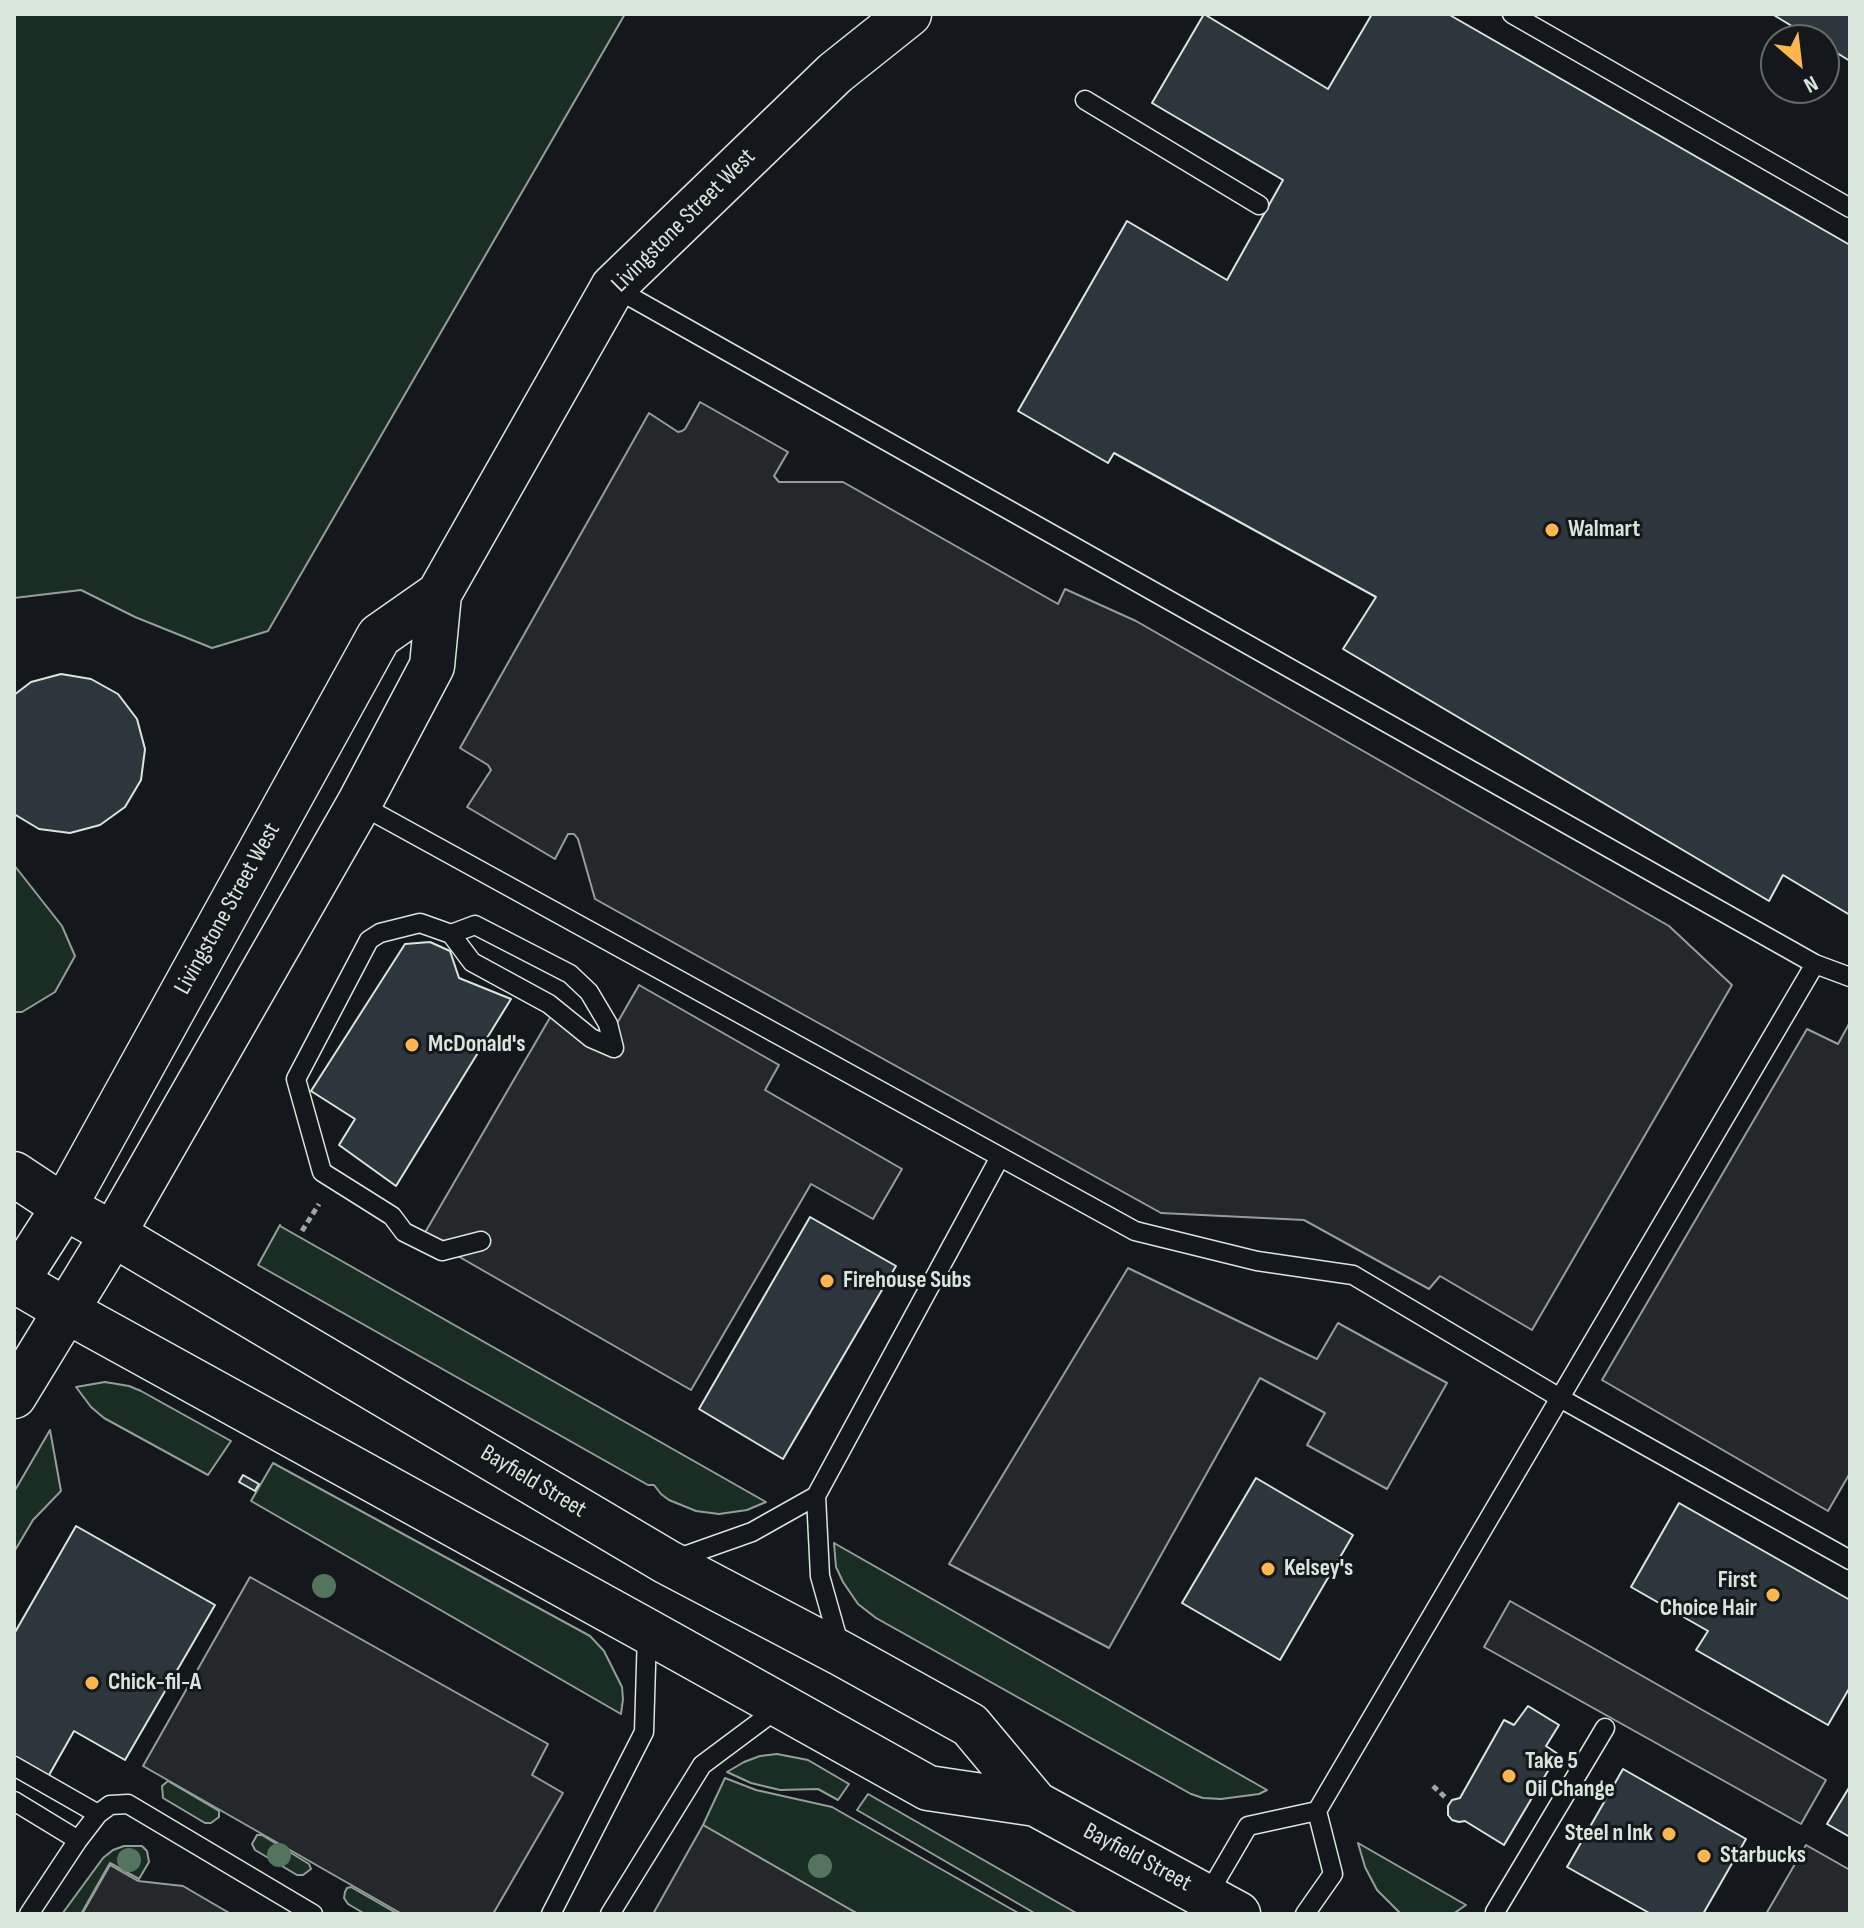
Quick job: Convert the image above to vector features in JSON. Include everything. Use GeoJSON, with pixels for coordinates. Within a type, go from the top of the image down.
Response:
{"type":"FeatureCollection","features":[{"type":"Feature","properties":{"kind":"main road","name":"Livingstone Street West"},"geometry":{"type":"LineString","coordinates":[[14,1396],[113,1234],[359,804],[432,666],[439,594],[613,287],[835,73],[909,14]]}},
{"type":"Feature","properties":{"kind":"main road","name":"Livingstone Street West"},"geometry":{"type":"LineString","coordinates":[[15,1282],[64,1207],[379,636],[439,594]]}},
{"type":"Feature","properties":{"kind":"main road","name":"Bayfield Street"},"geometry":{"type":"LineString","coordinates":[[14,1174],[64,1207],[667,1562],[970,1725],[1036,1804]]}},
{"type":"Feature","properties":{"kind":"main road","name":"Bayfield Street"},"geometry":{"type":"LineString","coordinates":[[15,1282],[928,1788],[1036,1804],[1222,1905]]}},
{"type":"Feature","properties":{"kind":"lane"},"geometry":{"type":"LineString","coordinates":[[1512,14],[1850,208]]}},
{"type":"Feature","properties":{"kind":"lane"},"geometry":{"type":"LineString","coordinates":[[1085,100],[1259,205]]}},
{"type":"Feature","properties":{"kind":"lane"},"geometry":{"type":"LineString","coordinates":[[613,287],[1815,964],[1850,977]]}},
{"type":"Feature","properties":{"kind":"lane"},"geometry":{"type":"LineString","coordinates":[[359,804],[1135,1231],[1257,1261],[1353,1275],[1560,1398],[1850,1560]]}},
{"type":"Feature","properties":{"kind":"lane"},"geometry":{"type":"LineString","coordinates":[[451,934],[475,925],[570,974],[589,992],[608,1024],[614,1048],[591,1038],[549,1004],[472,962],[451,934],[420,923],[380,933],[369,940],[296,1079],[322,1172],[392,1216],[404,1232],[442,1251],[481,1241]]}},
{"type":"Feature","properties":{"kind":"lane"},"geometry":{"type":"LineString","coordinates":[[1305,1914],[1333,1874],[1317,1811],[1815,964]]}},
{"type":"Feature","properties":{"kind":"lane"},"geometry":{"type":"LineString","coordinates":[[842,1654],[820,1576],[816,1496],[1000,1157]]}},
{"type":"Feature","properties":{"kind":"lane"},"geometry":{"type":"LineString","coordinates":[[667,1562],[752,1532],[816,1496]]}},
{"type":"Feature","properties":{"kind":"lane"},"geometry":{"type":"LineString","coordinates":[[551,1914],[644,1732],[647,1631]]}},
{"type":"Feature","properties":{"kind":"lane"},"geometry":{"type":"LineString","coordinates":[[610,1914],[702,1765],[782,1705]]}},
{"type":"Feature","properties":{"kind":"lane"},"geometry":{"type":"LineString","coordinates":[[1494,1913],[1605,1728]]}},
{"type":"Feature","properties":{"kind":"lane"},"geometry":{"type":"LineString","coordinates":[[14,1766],[98,1814]]}},
{"type":"Feature","properties":{"kind":"lane"},"geometry":{"type":"LineString","coordinates":[[14,1801],[78,1840]]}},
{"type":"Feature","properties":{"kind":"lane"},"geometry":{"type":"LineString","coordinates":[[29,1914],[98,1814],[110,1805],[128,1804],[313,1914]]}},
{"type":"Feature","properties":{"kind":"lane"},"geometry":{"type":"LineString","coordinates":[[1222,1905],[1248,1826],[1317,1811]]}},
{"type":"Feature","properties":{"kind":"path"},"geometry":{"type":"LineString","coordinates":[[1433,1786],[1445,1797]]}},
{"type":"Feature","properties":{"kind":"green space"},"geometry":{"type":"Polygon","coordinates":[[[14,14],[625,14],[268,631],[212,648],[135,617],[81,590],[14,598],[14,14]]]}},
{"type":"Feature","properties":{"kind":"green space"},"geometry":{"type":"Polygon","coordinates":[[[14,865],[62,926],[75,956],[55,992],[22,1012],[14,1012],[14,865]]]}},
{"type":"Feature","properties":{"kind":"green space"},"geometry":{"type":"Polygon","coordinates":[[[280,1225],[766,1502],[747,1510],[719,1514],[696,1511],[669,1500],[654,1485],[648,1485],[258,1265],[280,1225]]]}},
{"type":"Feature","properties":{"kind":"green space"},"geometry":{"type":"Polygon","coordinates":[[[105,1382],[141,1391],[231,1441],[208,1475],[104,1418],[76,1387],[105,1382]]]}},
{"type":"Feature","properties":{"kind":"green space"},"geometry":{"type":"Polygon","coordinates":[[[50,1430],[61,1491],[33,1520],[14,1552],[14,1492],[50,1430]]]}},
{"type":"Feature","properties":{"kind":"green space"},"geometry":{"type":"Polygon","coordinates":[[[273,1463],[590,1636],[604,1651],[622,1687],[621,1714],[251,1501],[273,1463]]]}},
{"type":"Feature","properties":{"kind":"green space"},"geometry":{"type":"Polygon","coordinates":[[[834,1543],[1267,1790],[1221,1799],[1191,1794],[876,1618],[858,1604],[843,1582],[836,1567],[834,1543]]]}},
{"type":"Feature","properties":{"kind":"green space"},"geometry":{"type":"Polygon","coordinates":[[[777,1754],[808,1760],[849,1784],[838,1800],[818,1789],[780,1790],[751,1783],[727,1772],[760,1756],[777,1754]]]}},
{"type":"Feature","properties":{"kind":"green space"},"geometry":{"type":"Polygon","coordinates":[[[725,1778],[756,1790],[832,1807],[1020,1914],[858,1914],[703,1825],[725,1778]]]}},
{"type":"Feature","properties":{"kind":"green space"},"geometry":{"type":"Polygon","coordinates":[[[168,1781],[219,1811],[219,1817],[205,1823],[163,1798],[162,1786],[168,1781]]]}},
{"type":"Feature","properties":{"kind":"green space"},"geometry":{"type":"Polygon","coordinates":[[[868,1794],[1078,1914],[1036,1914],[857,1810],[868,1794]]]}},
{"type":"Feature","properties":{"kind":"green space"},"geometry":{"type":"Polygon","coordinates":[[[257,1835],[262,1835],[309,1864],[311,1869],[297,1875],[255,1850],[252,1844],[257,1835]]]}},
{"type":"Feature","properties":{"kind":"green space"},"geometry":{"type":"Polygon","coordinates":[[[1358,1843],[1466,1905],[1453,1914],[1400,1913],[1377,1890],[1365,1867],[1358,1843]]]}},
{"type":"Feature","properties":{"kind":"green space"},"geometry":{"type":"Polygon","coordinates":[[[124,1846],[142,1846],[147,1851],[149,1862],[139,1879],[110,1863],[81,1914],[62,1914],[103,1858],[124,1846]]]}},
{"type":"Feature","properties":{"kind":"green space"},"geometry":{"type":"Polygon","coordinates":[[[351,1887],[398,1914],[365,1914],[344,1898],[347,1888],[351,1887]]]}},
{"type":"Feature","properties":{"kind":"shaded area"},"geometry":{"type":"Polygon","coordinates":[[[700,402],[788,452],[774,476],[779,482],[843,482],[1058,604],[1065,589],[1136,621],[1669,926],[1732,985],[1532,1330],[1440,1276],[1429,1289],[1304,1220],[1161,1213],[595,899],[574,834],[568,834],[555,859],[467,807],[491,770],[460,748],[649,413],[678,432],[685,429],[700,402]]]}},
{"type":"Feature","properties":{"kind":"shaded area"},"geometry":{"type":"Polygon","coordinates":[[[639,985],[779,1065],[765,1090],[902,1169],[873,1219],[811,1184],[691,1390],[423,1236],[555,1009],[608,1039],[639,985]]]}},
{"type":"Feature","properties":{"kind":"shaded area"},"geometry":{"type":"Polygon","coordinates":[[[1850,1022],[1850,1473],[1828,1511],[1602,1380],[1807,1029],[1838,1044],[1850,1022]]]}},
{"type":"Feature","properties":{"kind":"shaded area"},"geometry":{"type":"Polygon","coordinates":[[[1128,1268],[1317,1359],[1338,1323],[1447,1383],[1387,1489],[1307,1445],[1325,1413],[1260,1378],[1109,1648],[949,1564],[1128,1268]]]}},
{"type":"Feature","properties":{"kind":"shaded area"},"geometry":{"type":"Polygon","coordinates":[[[250,1577],[548,1744],[532,1775],[563,1793],[493,1914],[402,1914],[143,1766],[250,1577]]]}},
{"type":"Feature","properties":{"kind":"shaded area"},"geometry":{"type":"Polygon","coordinates":[[[1510,1601],[1826,1780],[1801,1824],[1484,1647],[1510,1601]]]}},
{"type":"Feature","properties":{"kind":"shaded area"},"geometry":{"type":"Polygon","coordinates":[[[703,1825],[858,1914],[653,1914],[703,1825]]]}},
{"type":"Feature","properties":{"kind":"shaded area"},"geometry":{"type":"Polygon","coordinates":[[[1806,1845],[1850,1870],[1850,1914],[1766,1914],[1806,1845]]]}},
{"type":"Feature","properties":{"kind":"shaded area"},"geometry":{"type":"Polygon","coordinates":[[[110,1865],[138,1881],[183,1886],[231,1914],[82,1914],[110,1865]]]}},
{"type":"Feature","properties":{"kind":"building","name":"Walmart"},"geometry":{"type":"Polygon","coordinates":[[[1204,14],[1328,89],[1372,14],[1448,14],[1850,245],[1850,915],[1783,875],[1769,901],[1343,649],[1376,597],[1114,453],[1108,463],[1018,411],[1127,221],[1227,280],[1283,180],[1152,103],[1204,14]]]}},
{"type":"Feature","properties":{"kind":"building"},"geometry":{"type":"Polygon","coordinates":[[[1772,14],[1850,14],[1850,61],[1840,55],[1840,24],[1789,24],[1772,14]]]}},
{"type":"Feature","properties":{"kind":"building"},"geometry":{"type":"Polygon","coordinates":[[[61,674],[91,679],[118,694],[137,719],[145,749],[141,780],[125,807],[100,825],[70,833],[39,829],[14,814],[14,695],[31,682],[61,674]]]}},
{"type":"Feature","properties":{"kind":"building","name":"McDonald's"},"geometry":{"type":"Polygon","coordinates":[[[430,942],[450,951],[459,978],[511,999],[396,1186],[339,1145],[355,1119],[311,1091],[405,944],[430,942]]]}},
{"type":"Feature","properties":{"kind":"building"},"geometry":{"type":"Polygon","coordinates":[[[810,1217],[896,1266],[783,1459],[699,1409],[810,1217]]]}},
{"type":"Feature","properties":{"kind":"building"},"geometry":{"type":"Polygon","coordinates":[[[243,1475],[259,1484],[255,1491],[239,1482],[243,1475]]]}},
{"type":"Feature","properties":{"kind":"building","name":"Kelsey's"},"geometry":{"type":"Polygon","coordinates":[[[1256,1478],[1353,1535],[1280,1660],[1182,1603],[1256,1478]]]}},
{"type":"Feature","properties":{"kind":"building"},"geometry":{"type":"Polygon","coordinates":[[[1679,1503],[1850,1600],[1850,1687],[1828,1725],[1696,1650],[1708,1631],[1631,1587],[1679,1503]]]}},
{"type":"Feature","properties":{"kind":"building","name":"Chick-fil-A"},"geometry":{"type":"Polygon","coordinates":[[[76,1526],[215,1605],[125,1760],[74,1731],[40,1791],[14,1776],[14,1634],[76,1526]]]}},
{"type":"Feature","properties":{"kind":"building","name":"Take 5 Oil Change"},"geometry":{"type":"Polygon","coordinates":[[[1528,1706],[1559,1725],[1546,1746],[1558,1754],[1504,1845],[1465,1821],[1452,1820],[1448,1815],[1448,1806],[1452,1800],[1460,1798],[1504,1720],[1514,1725],[1528,1706]]]}},
{"type":"Feature","properties":{"kind":"building"},"geometry":{"type":"Polygon","coordinates":[[[1623,1769],[1746,1839],[1703,1914],[1651,1914],[1567,1867],[1623,1769]]]}},
{"type":"Feature","properties":{"kind":"building"},"geometry":{"type":"Polygon","coordinates":[[[1850,1786],[1850,1837],[1827,1824],[1850,1786]]]}},
{"type":"Feature","properties":{"kind":"place","name":"Walmart"},"geometry":{"type":"Point","coordinates":[1552,530]}},
{"type":"Feature","properties":{"kind":"place","name":"McDonald's"},"geometry":{"type":"Point","coordinates":[412,1045]}},
{"type":"Feature","properties":{"kind":"place","name":"Firehouse Subs"},"geometry":{"type":"Point","coordinates":[827,1281]}},
{"type":"Feature","properties":{"kind":"place","name":"Kelsey's"},"geometry":{"type":"Point","coordinates":[1268,1569]}},
{"type":"Feature","properties":{"kind":"place","name":"First Choice Hair"},"geometry":{"type":"Point","coordinates":[1773,1595]}},
{"type":"Feature","properties":{"kind":"place","name":"Chick-fil-A"},"geometry":{"type":"Point","coordinates":[92,1683]}},
{"type":"Feature","properties":{"kind":"place","name":"Take 5 Oil Change"},"geometry":{"type":"Point","coordinates":[1509,1776]}},
{"type":"Feature","properties":{"kind":"place","name":"Steel n Ink"},"geometry":{"type":"Point","coordinates":[1669,1834]}},
{"type":"Feature","properties":{"kind":"place","name":"Starbucks"},"geometry":{"type":"Point","coordinates":[1704,1856]}}]}
